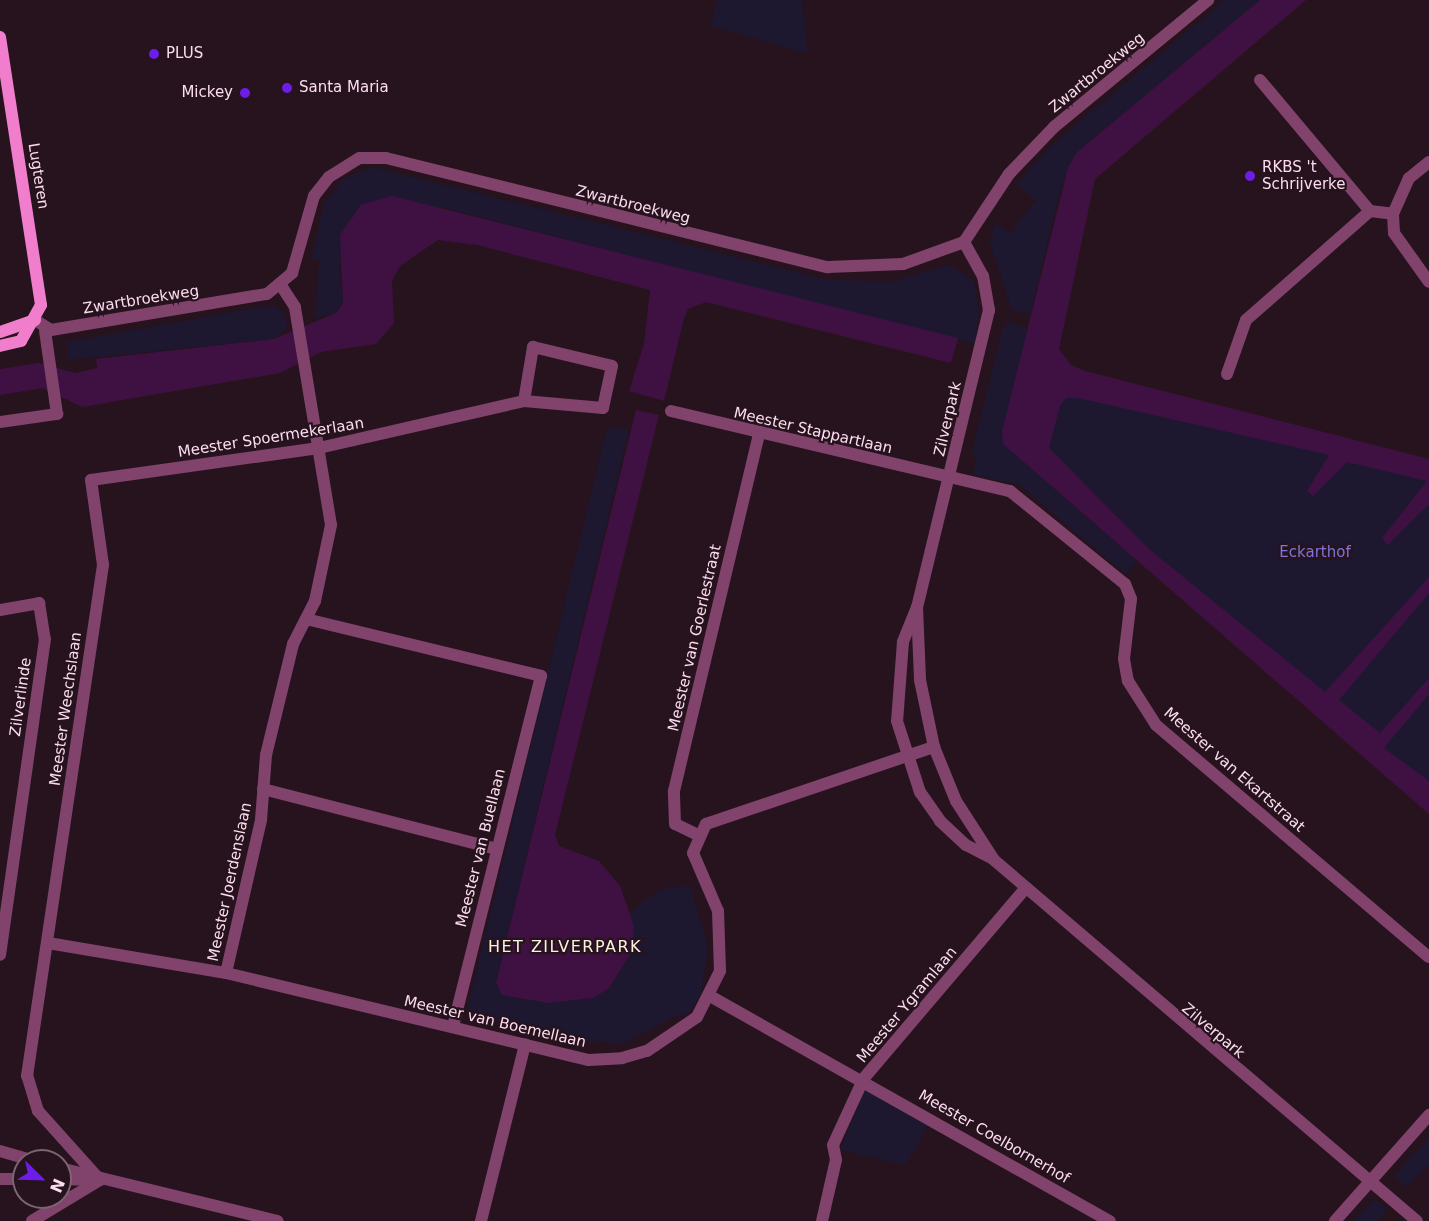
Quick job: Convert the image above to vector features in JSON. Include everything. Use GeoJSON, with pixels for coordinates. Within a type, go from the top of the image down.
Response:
{"type":"FeatureCollection","features":[{"type":"Feature","properties":{"kind":"street","name":"Zwartbroekweg"},"geometry":{"type":"LineString","coordinates":[[46,334],[250,299],[280,284],[299,258],[314,196],[329,177],[360,158],[386,158],[828,267],[903,264],[964,242],[1009,174],[1054,127],[1209,0]]}},
{"type":"Feature","properties":{"kind":"street","name":"Lugteren"},"geometry":{"type":"LineString","coordinates":[[0,37],[40,286],[35,320]]}},
{"type":"Feature","properties":{"kind":"street"},"geometry":{"type":"LineString","coordinates":[[1260,80],[1370,211],[1393,214]]}},
{"type":"Feature","properties":{"kind":"street"},"geometry":{"type":"LineString","coordinates":[[1429,162],[1409,178],[1393,214],[1394,233],[1429,282]]}},
{"type":"Feature","properties":{"kind":"street"},"geometry":{"type":"LineString","coordinates":[[1227,374],[1246,320],[1370,211]]}},
{"type":"Feature","properties":{"kind":"street","name":"Zilverpark"},"geometry":{"type":"LineString","coordinates":[[964,242],[983,276],[989,310],[950,477],[896,681],[897,721],[920,792],[940,820],[966,845],[994,860]]}},
{"type":"Feature","properties":{"kind":"street","name":"Meester Joerdenslaan"},"geometry":{"type":"LineString","coordinates":[[226,973],[261,820],[263,789],[293,644],[306,619],[331,525],[295,307],[280,284]]}},
{"type":"Feature","properties":{"kind":"street"},"geometry":{"type":"LineString","coordinates":[[0,332],[35,320]]}},
{"type":"Feature","properties":{"kind":"street"},"geometry":{"type":"LineString","coordinates":[[0,422],[57,414],[46,334],[35,320]]}},
{"type":"Feature","properties":{"kind":"street"},"geometry":{"type":"LineString","coordinates":[[0,346],[21,341],[35,320]]}},
{"type":"Feature","properties":{"kind":"street","name":"Meester Spoermekerlaan"},"geometry":{"type":"LineString","coordinates":[[91,480],[319,448],[524,400],[603,408],[612,366],[533,347],[524,400]]}},
{"type":"Feature","properties":{"kind":"street","name":"Meester Stappartlaan"},"geometry":{"type":"LineString","coordinates":[[671,411],[759,434],[950,477]]}},
{"type":"Feature","properties":{"kind":"street","name":"Meester van Goerlestraat"},"geometry":{"type":"LineString","coordinates":[[698,835],[675,824],[674,791],[759,434]]}},
{"type":"Feature","properties":{"kind":"street","name":"Meester van Ekartstraat"},"geometry":{"type":"LineString","coordinates":[[950,477],[1010,492],[1125,584],[1131,599],[1124,659],[1128,681],[1156,725],[1429,957]]}},
{"type":"Feature","properties":{"kind":"street","name":"Meester Weechslaan"},"geometry":{"type":"LineString","coordinates":[[48,943],[103,565],[91,480]]}},
{"type":"Feature","properties":{"kind":"street","name":"Zilverlinde"},"geometry":{"type":"LineString","coordinates":[[0,610],[39,603],[45,639],[1,939]]}},
{"type":"Feature","properties":{"kind":"street","name":"Zilverpark"},"geometry":{"type":"LineString","coordinates":[[917,607],[920,680],[934,747],[956,801],[994,860],[1024,890],[1412,1216]]}},
{"type":"Feature","properties":{"kind":"street","name":"Meester van Buellaan"},"geometry":{"type":"LineString","coordinates":[[306,619],[541,676],[453,1027]]}},
{"type":"Feature","properties":{"kind":"street"},"geometry":{"type":"LineString","coordinates":[[698,835],[717,817],[906,754],[934,747]]}},
{"type":"Feature","properties":{"kind":"street"},"geometry":{"type":"LineString","coordinates":[[263,789],[496,849]]}},
{"type":"Feature","properties":{"kind":"street","name":"Meester van Boemellaan"},"geometry":{"type":"LineString","coordinates":[[48,943],[226,973],[589,1060],[622,1058],[676,1035],[697,1017],[710,996],[722,945],[718,911],[693,853],[698,835]]}},
{"type":"Feature","properties":{"kind":"street","name":"Meester Ygramlaan"},"geometry":{"type":"LineString","coordinates":[[822,1221],[836,1160],[833,1145],[864,1078],[1024,890]]}},
{"type":"Feature","properties":{"kind":"street"},"geometry":{"type":"LineString","coordinates":[[0,955],[1,939]]}},
{"type":"Feature","properties":{"kind":"street"},"geometry":{"type":"LineString","coordinates":[[48,943],[27,1076],[38,1111],[100,1180]]}},
{"type":"Feature","properties":{"kind":"street","name":"Meester Coelbornerhof"},"geometry":{"type":"LineString","coordinates":[[710,996],[864,1078],[1110,1221]]}},
{"type":"Feature","properties":{"kind":"street"},"geometry":{"type":"LineString","coordinates":[[482,1221],[525,1044]]}},
{"type":"Feature","properties":{"kind":"street"},"geometry":{"type":"LineString","coordinates":[[1335,1221],[1429,1115]]}},
{"type":"Feature","properties":{"kind":"street"},"geometry":{"type":"LineString","coordinates":[[72,1172],[278,1221]]}},
{"type":"Feature","properties":{"kind":"street"},"geometry":{"type":"LineString","coordinates":[[72,1179],[100,1180]]}},
{"type":"Feature","properties":{"kind":"street"},"geometry":{"type":"LineString","coordinates":[[32,1221],[100,1180]]}},
{"type":"Feature","properties":{"kind":"green space"},"geometry":{"type":"Polygon","coordinates":[[[717,0],[802,0],[808,54],[711,26],[717,0]]]}},
{"type":"Feature","properties":{"kind":"green space"},"geometry":{"type":"Polygon","coordinates":[[[1225,0],[1260,0],[1076,153],[1062,184],[1030,315],[1012,310],[990,243],[995,223],[1010,234],[1036,200],[1016,184],[1053,144],[1225,0]]]}},
{"type":"Feature","properties":{"kind":"green space"},"geometry":{"type":"Polygon","coordinates":[[[371,167],[829,280],[894,281],[950,265],[974,281],[979,314],[975,344],[441,207],[339,264],[343,303],[336,313],[315,318],[319,260],[311,259],[324,204],[343,179],[371,167]]]}},
{"type":"Feature","properties":{"kind":"green space"},"geometry":{"type":"Polygon","coordinates":[[[273,305],[283,311],[288,327],[274,339],[69,360],[66,342],[273,305]]]}},
{"type":"Feature","properties":{"kind":"green space"},"geometry":{"type":"Polygon","coordinates":[[[1009,322],[1027,328],[1003,444],[1137,561],[1126,574],[1018,484],[973,475],[977,456],[972,454],[1002,329],[1009,322]]]}},
{"type":"Feature","properties":{"kind":"green space","name":"Eckarthof"},"geometry":{"type":"Polygon","coordinates":[[[1034,364],[1429,464],[1429,805],[1014,439],[1034,364]]]}},
{"type":"Feature","properties":{"kind":"green space"},"geometry":{"type":"Polygon","coordinates":[[[607,427],[629,429],[496,984],[503,995],[548,1003],[594,998],[609,988],[632,951],[630,912],[660,889],[690,885],[708,947],[701,995],[686,1016],[680,1014],[623,1044],[563,1039],[467,1011],[607,427]]]}},
{"type":"Feature","properties":{"kind":"green space"},"geometry":{"type":"Polygon","coordinates":[[[865,1089],[928,1126],[906,1165],[840,1150],[865,1089]]]}},
{"type":"Feature","properties":{"kind":"green space"},"geometry":{"type":"Polygon","coordinates":[[[1429,1138],[1429,1163],[1407,1188],[1394,1176],[1429,1138]]]}},
{"type":"Feature","properties":{"kind":"green space"},"geometry":{"type":"Polygon","coordinates":[[[1374,1199],[1388,1208],[1377,1221],[1354,1221],[1374,1199]]]}},
{"type":"Feature","properties":{"kind":"shaded area"},"geometry":{"type":"Polygon","coordinates":[[[1260,0],[1306,0],[1095,179],[1059,349],[1071,365],[1085,371],[1429,459],[1429,504],[1388,545],[1382,538],[1427,481],[1347,462],[1313,496],[1307,491],[1329,455],[1078,398],[1066,398],[1060,406],[1049,448],[1149,549],[1325,692],[1429,577],[1429,593],[1339,700],[1380,733],[1429,678],[1429,694],[1384,748],[1429,781],[1429,814],[1003,444],[1002,431],[1068,168],[1076,153],[1260,0]]]}},
{"type":"Feature","properties":{"kind":"shaded area"},"geometry":{"type":"Polygon","coordinates":[[[392,196],[958,338],[951,363],[706,302],[688,309],[684,318],[664,401],[629,391],[644,344],[650,290],[477,245],[438,240],[400,266],[392,281],[394,323],[376,344],[321,352],[280,373],[82,407],[43,388],[0,395],[0,369],[39,363],[75,373],[97,368],[96,359],[274,339],[336,313],[343,303],[340,235],[361,205],[392,196]]]}},
{"type":"Feature","properties":{"kind":"shaded area"},"geometry":{"type":"Polygon","coordinates":[[[636,410],[659,415],[555,835],[559,846],[599,861],[620,886],[634,926],[632,951],[609,988],[594,998],[548,1003],[502,995],[496,983],[636,410]]]}},
{"type":"Feature","properties":{"kind":"place","name":"PLUS"},"geometry":{"type":"Point","coordinates":[154,54]}},
{"type":"Feature","properties":{"kind":"place","name":"Santa Maria"},"geometry":{"type":"Point","coordinates":[287,88]}},
{"type":"Feature","properties":{"kind":"place","name":"Mickey"},"geometry":{"type":"Point","coordinates":[245,93]}},
{"type":"Feature","properties":{"kind":"place","name":"RKBS 't Schrijverke"},"geometry":{"type":"Point","coordinates":[1250,176]}},
{"type":"Feature","properties":{"kind":"district","name":"HET ZILVERPARK"},"geometry":{"type":"Point","coordinates":[565,947]}}]}
